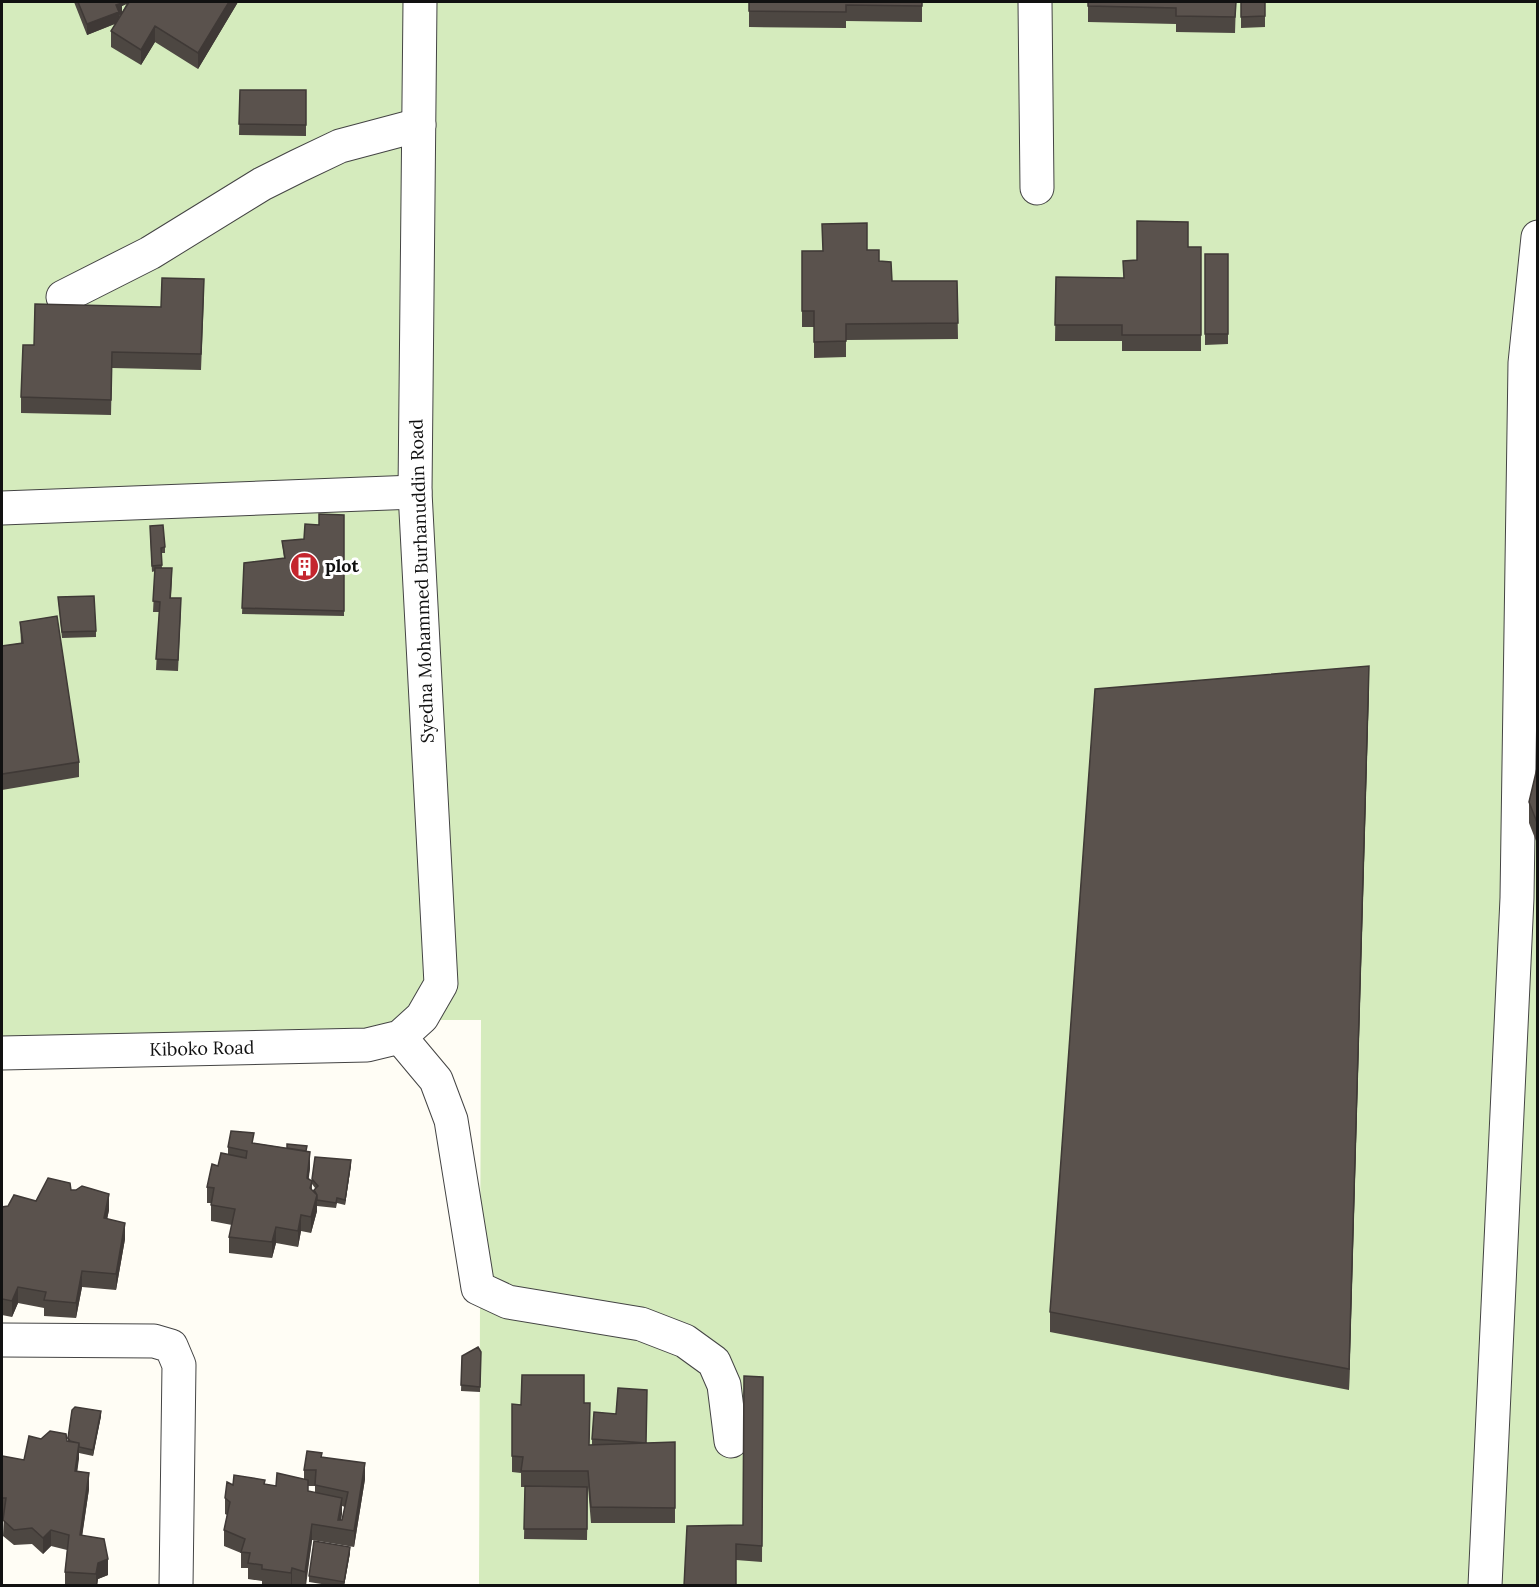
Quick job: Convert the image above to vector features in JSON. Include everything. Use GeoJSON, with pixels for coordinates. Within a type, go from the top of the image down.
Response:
{"type":"FeatureCollection","features":[{"type":"Feature","properties":{"kind":"street","name":"Syedna Mohammed Burhanuddin Road"},"geometry":{"type":"LineString","coordinates":[[400,1037],[422,1017],[441,984],[415,492],[420,2]]}},
{"type":"Feature","properties":{"kind":"street"},"geometry":{"type":"LineString","coordinates":[[1035,2],[1037,188]]}},
{"type":"Feature","properties":{"kind":"street"},"geometry":{"type":"LineString","coordinates":[[63,297],[150,253],[262,184],[298,166],[340,146],[419,125]]}},
{"type":"Feature","properties":{"kind":"street"},"geometry":{"type":"LineString","coordinates":[[1485,1586],[1527,901],[1531,364],[1538,237]]}},
{"type":"Feature","properties":{"kind":"street"},"geometry":{"type":"LineString","coordinates":[[2,508],[415,492]]}},
{"type":"Feature","properties":{"kind":"street"},"geometry":{"type":"LineString","coordinates":[[400,1037],[436,1080],[451,1120],[478,1288],[508,1302],[641,1324],[685,1341],[714,1362],[724,1385],[731,1441]]}},
{"type":"Feature","properties":{"kind":"street","name":"Kiboko Road"},"geometry":{"type":"LineString","coordinates":[[2,1053],[367,1045],[400,1037]]}},
{"type":"Feature","properties":{"kind":"street"},"geometry":{"type":"LineString","coordinates":[[2,1340],[154,1341],[171,1346],[179,1365],[176,1586]]}},
{"type":"Feature","properties":{"kind":"green space"},"geometry":{"type":"Polygon","coordinates":[[[2,2],[1537,2],[1537,1585],[479,1585],[481,1020],[400,1020],[400,1037],[2,1036],[2,2]]]}},
{"type":"Feature","properties":{"kind":"building"},"geometry":{"type":"Polygon","coordinates":[[[78,2],[122,3],[116,5],[119,12],[87,24],[78,2]]]}},
{"type":"Feature","properties":{"kind":"building"},"geometry":{"type":"Polygon","coordinates":[[[129,2],[229,2],[198,53],[155,26],[141,50],[111,31],[129,2]]]}},
{"type":"Feature","properties":{"kind":"building"},"geometry":{"type":"Polygon","coordinates":[[[749,2],[922,2],[922,6],[846,5],[846,12],[749,11],[749,2]]]}},
{"type":"Feature","properties":{"kind":"building"},"geometry":{"type":"Polygon","coordinates":[[[1088,2],[1236,2],[1235,17],[1176,16],[1176,8],[1088,6],[1088,2]]]}},
{"type":"Feature","properties":{"kind":"building"},"geometry":{"type":"Polygon","coordinates":[[[1241,2],[1265,2],[1265,16],[1241,17],[1241,2]]]}},
{"type":"Feature","properties":{"kind":"building"},"geometry":{"type":"Polygon","coordinates":[[[240,90],[306,90],[306,125],[239,124],[240,90]]]}},
{"type":"Feature","properties":{"kind":"building"},"geometry":{"type":"Polygon","coordinates":[[[1137,221],[1188,222],[1188,247],[1201,247],[1201,335],[1122,335],[1122,325],[1055,325],[1056,277],[1124,278],[1123,261],[1137,260],[1137,221]]]}},
{"type":"Feature","properties":{"kind":"building"},"geometry":{"type":"Polygon","coordinates":[[[867,223],[867,250],[879,250],[879,261],[891,262],[892,281],[957,281],[958,323],[846,324],[846,341],[814,342],[814,311],[802,311],[802,251],[823,251],[822,224],[867,223]]]}},
{"type":"Feature","properties":{"kind":"building"},"geometry":{"type":"Polygon","coordinates":[[[1205,254],[1228,254],[1228,334],[1205,334],[1205,254]]]}},
{"type":"Feature","properties":{"kind":"building"},"geometry":{"type":"Polygon","coordinates":[[[162,278],[204,279],[201,354],[112,352],[111,400],[21,397],[23,345],[34,345],[35,304],[161,307],[162,278]]]}},
{"type":"Feature","properties":{"kind":"building","name":"plot"},"geometry":{"type":"Polygon","coordinates":[[[319,514],[344,515],[344,611],[242,608],[244,563],[285,558],[282,541],[304,539],[305,524],[319,525],[319,514]]]}},
{"type":"Feature","properties":{"kind":"building"},"geometry":{"type":"Polygon","coordinates":[[[163,525],[165,547],[161,548],[162,565],[152,566],[150,526],[163,525]]]}},
{"type":"Feature","properties":{"kind":"building"},"geometry":{"type":"Polygon","coordinates":[[[155,568],[172,568],[170,598],[181,598],[178,660],[156,659],[160,602],[153,601],[155,568]]]}},
{"type":"Feature","properties":{"kind":"building"},"geometry":{"type":"Polygon","coordinates":[[[94,596],[96,631],[62,632],[58,597],[94,596]]]}},
{"type":"Feature","properties":{"kind":"building"},"geometry":{"type":"Polygon","coordinates":[[[57,616],[79,762],[2,774],[2,646],[23,643],[20,622],[57,616]]]}},
{"type":"Feature","properties":{"kind":"building"},"geometry":{"type":"Polygon","coordinates":[[[1369,666],[1349,1369],[1050,1312],[1095,689],[1369,666]]]}},
{"type":"Feature","properties":{"kind":"building"},"geometry":{"type":"Polygon","coordinates":[[[1538,764],[1538,825],[1529,802],[1538,764]]]}},
{"type":"Feature","properties":{"kind":"building"},"geometry":{"type":"Polygon","coordinates":[[[231,1131],[254,1133],[252,1143],[310,1152],[307,1178],[312,1181],[310,1188],[317,1195],[311,1217],[301,1215],[298,1231],[276,1227],[272,1242],[229,1237],[235,1209],[211,1205],[214,1188],[207,1187],[212,1164],[218,1166],[221,1153],[246,1158],[247,1151],[228,1147],[231,1131]]]}},
{"type":"Feature","properties":{"kind":"building"},"geometry":{"type":"Polygon","coordinates":[[[287,1144],[307,1146],[306,1151],[287,1148],[287,1144]]]}},
{"type":"Feature","properties":{"kind":"building"},"geometry":{"type":"Polygon","coordinates":[[[315,1157],[351,1160],[345,1200],[337,1198],[336,1203],[317,1200],[314,1190],[318,1186],[312,1179],[315,1157]]]}},
{"type":"Feature","properties":{"kind":"building"},"geometry":{"type":"Polygon","coordinates":[[[48,1178],[70,1183],[71,1190],[82,1186],[109,1194],[104,1218],[125,1223],[116,1274],[82,1271],[76,1303],[44,1300],[46,1292],[18,1287],[12,1301],[2,1299],[2,1207],[8,1206],[14,1195],[36,1201],[48,1178]]]}},
{"type":"Feature","properties":{"kind":"building"},"geometry":{"type":"Polygon","coordinates":[[[478,1347],[481,1352],[480,1387],[461,1385],[462,1356],[478,1347]]]}},
{"type":"Feature","properties":{"kind":"building"},"geometry":{"type":"Polygon","coordinates":[[[522,1375],[584,1375],[584,1403],[590,1403],[589,1445],[675,1442],[675,1508],[591,1507],[588,1471],[521,1471],[523,1457],[512,1456],[512,1404],[521,1405],[522,1375]]]}},
{"type":"Feature","properties":{"kind":"building"},"geometry":{"type":"Polygon","coordinates":[[[744,1376],[763,1377],[762,1546],[736,1544],[736,1586],[684,1586],[687,1526],[743,1525],[744,1376]]]}},
{"type":"Feature","properties":{"kind":"building"},"geometry":{"type":"Polygon","coordinates":[[[618,1388],[647,1390],[646,1443],[592,1439],[594,1412],[616,1414],[618,1388]]]}},
{"type":"Feature","properties":{"kind":"building"},"geometry":{"type":"Polygon","coordinates":[[[75,1407],[101,1411],[93,1450],[79,1447],[79,1443],[70,1441],[68,1438],[72,1410],[75,1407]]]}},
{"type":"Feature","properties":{"kind":"building"},"geometry":{"type":"Polygon","coordinates":[[[50,1431],[66,1434],[67,1441],[79,1443],[75,1471],[89,1473],[80,1535],[104,1539],[108,1559],[98,1563],[96,1574],[65,1572],[69,1535],[51,1530],[43,1538],[32,1528],[14,1530],[3,1520],[6,1498],[2,1498],[2,1456],[24,1460],[29,1436],[41,1439],[50,1431]]]}},
{"type":"Feature","properties":{"kind":"building"},"geometry":{"type":"Polygon","coordinates":[[[307,1451],[322,1453],[321,1457],[365,1463],[354,1531],[312,1524],[305,1572],[292,1568],[291,1573],[262,1569],[262,1565],[248,1563],[250,1553],[241,1552],[245,1539],[224,1530],[230,1502],[225,1498],[227,1482],[233,1485],[234,1475],[265,1480],[264,1484],[276,1486],[277,1473],[308,1480],[308,1491],[342,1498],[338,1520],[342,1520],[348,1492],[315,1485],[316,1470],[304,1470],[307,1451]]]}},
{"type":"Feature","properties":{"kind":"building"},"geometry":{"type":"Polygon","coordinates":[[[525,1486],[587,1487],[587,1529],[524,1529],[525,1486]]]}},
{"type":"Feature","properties":{"kind":"building"},"geometry":{"type":"Polygon","coordinates":[[[314,1541],[350,1547],[344,1582],[309,1576],[314,1541]]]}},
{"type":"Feature","properties":{"kind":"place","name":"plot"},"geometry":{"type":"Point","coordinates":[304,566]}}]}
